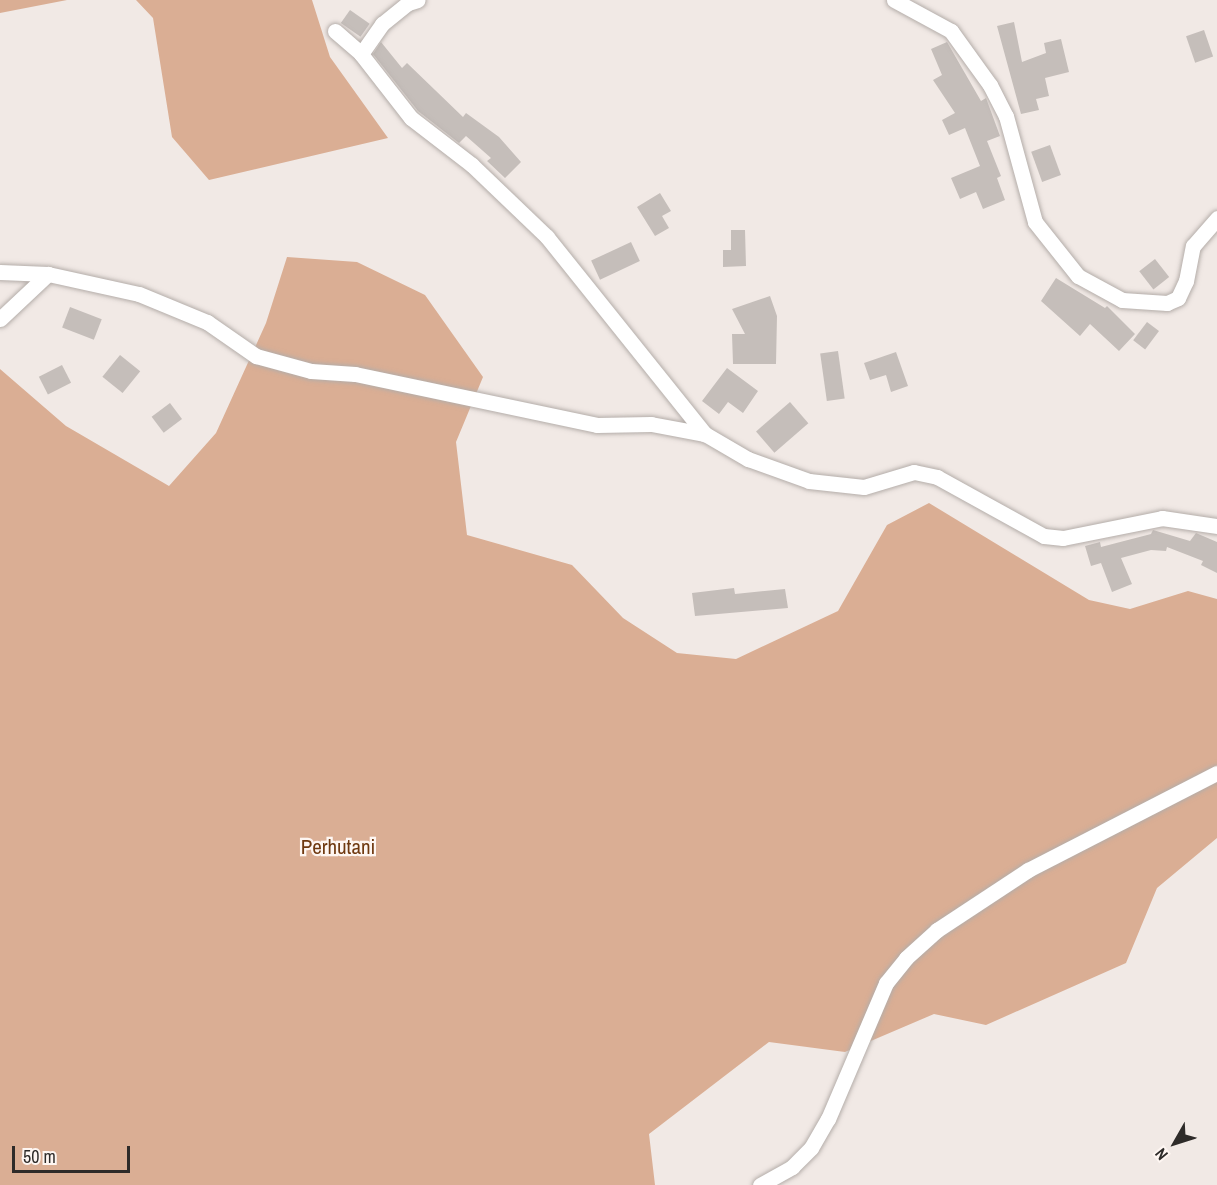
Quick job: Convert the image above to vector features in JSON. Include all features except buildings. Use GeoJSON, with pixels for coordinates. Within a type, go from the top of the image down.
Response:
{"type":"FeatureCollection","features":[{"type":"Feature","properties":{"kind":"street"},"geometry":{"type":"LineString","coordinates":[[361,54],[382,24],[408,3],[418,0]]}},
{"type":"Feature","properties":{"kind":"street"},"geometry":{"type":"LineString","coordinates":[[894,0],[951,31],[990,85],[1006,116],[1035,222],[1078,276],[1122,300],[1167,303],[1178,298],[1186,281],[1193,246],[1217,218]]}},
{"type":"Feature","properties":{"kind":"street"},"geometry":{"type":"LineString","coordinates":[[334,31],[361,54],[411,118],[472,165],[548,237],[705,434]]}},
{"type":"Feature","properties":{"kind":"street"},"geometry":{"type":"LineString","coordinates":[[0,273],[48,274],[105,284],[172,306],[207,322],[256,356],[311,371],[355,374],[597,425],[651,424],[705,434],[748,459],[809,481],[864,487],[914,472],[938,477],[1044,536],[1063,538],[1162,518],[1217,526]]}},
{"type":"Feature","properties":{"kind":"street"},"geometry":{"type":"LineString","coordinates":[[0,319],[48,274]]}},
{"type":"Feature","properties":{"kind":"street"},"geometry":{"type":"LineString","coordinates":[[760,1185],[792,1167],[811,1148],[828,1119],[886,983],[906,958],[937,930],[1028,870],[1217,773]]}},
{"type":"Feature","properties":{"kind":"green space"},"geometry":{"type":"Polygon","coordinates":[[[0,0],[67,0],[0,13],[0,0]]]}},
{"type":"Feature","properties":{"kind":"green space"},"geometry":{"type":"Polygon","coordinates":[[[136,0],[312,0],[330,57],[388,138],[209,180],[172,137],[153,18],[136,0]]]}},
{"type":"Feature","properties":{"kind":"green space","name":"Perhutani"},"geometry":{"type":"Polygon","coordinates":[[[287,257],[357,262],[425,295],[483,377],[456,442],[467,535],[572,565],[623,618],[677,653],[736,659],[838,611],[887,525],[929,503],[1089,600],[1130,609],[1188,591],[1217,599],[1217,838],[1157,888],[1126,963],[986,1025],[934,1014],[845,1052],[769,1042],[649,1134],[655,1185],[0,1185],[0,369],[66,426],[169,486],[216,433],[266,323],[287,257]]]}}]}
